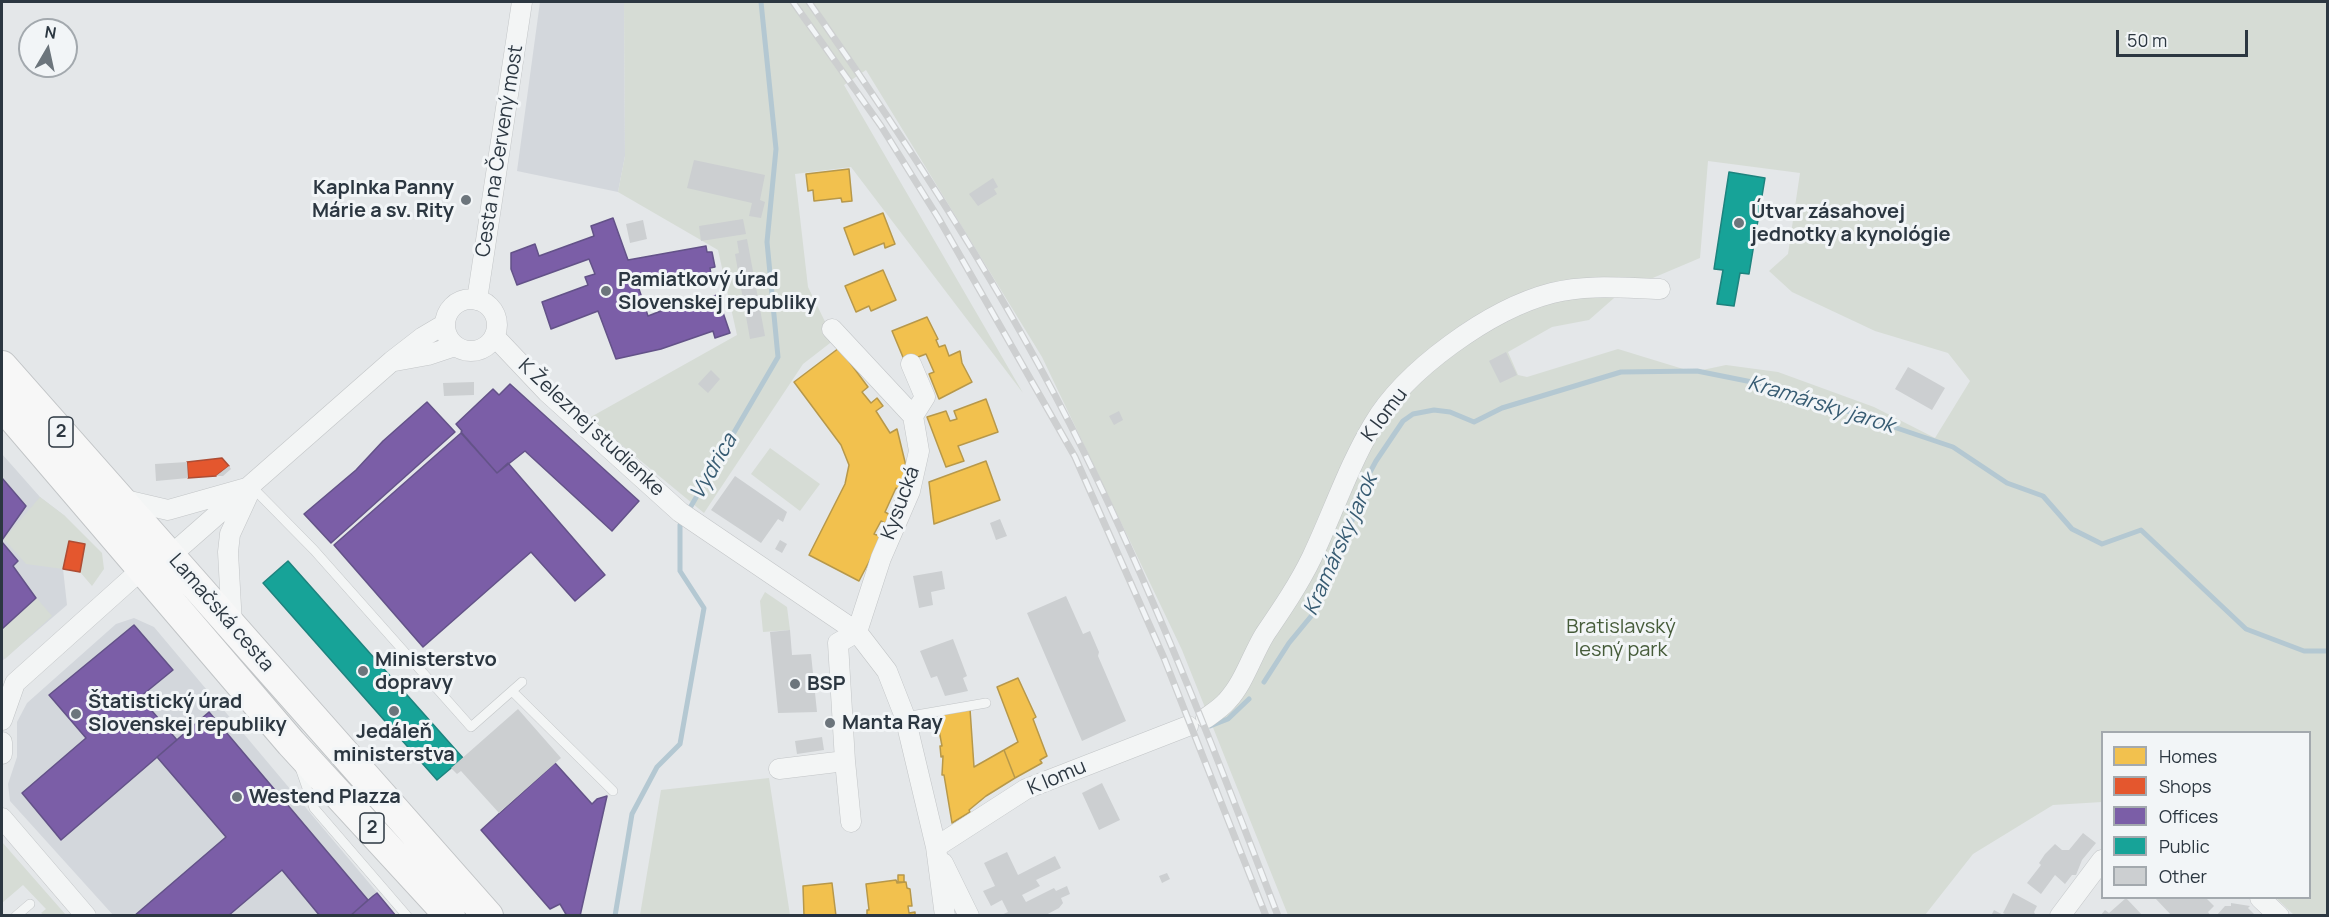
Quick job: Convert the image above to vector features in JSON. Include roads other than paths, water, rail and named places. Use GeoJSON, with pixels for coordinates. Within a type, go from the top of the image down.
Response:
{"type":"FeatureCollection","features":[{"type":"Feature","properties":{"kind":"main road","name":"Lamačská cesta"},"geometry":{"type":"LineString","coordinates":[[2,366],[488,915]]}},
{"type":"Feature","properties":{"kind":"main road","name":"Lamačská cesta"},"geometry":{"type":"LineString","coordinates":[[2,405],[291,743],[450,915]]}},
{"type":"Feature","properties":{"kind":"main road"},"geometry":{"type":"LineString","coordinates":[[141,570],[170,556]]}},
{"type":"Feature","properties":{"kind":"street","name":"Cesta na Červený most"},"geometry":{"type":"LineString","coordinates":[[477,300],[522,2]]}},
{"type":"Feature","properties":{"kind":"street","name":"K lomu"},"geometry":{"type":"LineString","coordinates":[[936,847],[1026,789],[1197,722],[1227,701],[1242,680],[1251,655],[1291,596],[1312,557],[1352,462],[1374,423],[1392,399],[1426,365],[1462,336],[1499,313],[1551,293],[1587,287],[1660,289]]}},
{"type":"Feature","properties":{"kind":"street"},"geometry":{"type":"LineString","coordinates":[[477,300],[494,313],[497,321],[495,337],[477,351],[462,350],[447,337],[445,324],[448,313],[457,303],[477,300]]}},
{"type":"Feature","properties":{"kind":"street"},"geometry":{"type":"LineString","coordinates":[[170,556],[252,487],[392,362],[423,337],[445,324]]}},
{"type":"Feature","properties":{"kind":"street"},"geometry":{"type":"LineString","coordinates":[[832,329],[913,416],[925,397],[911,364]]}},
{"type":"Feature","properties":{"kind":"street","name":"K Železnej studienke"},"geometry":{"type":"LineString","coordinates":[[495,337],[547,392],[680,512],[856,632],[887,670],[905,717],[936,847],[945,915]]}},
{"type":"Feature","properties":{"kind":"street"},"geometry":{"type":"LineString","coordinates":[[392,362],[428,355],[455,346]]}},
{"type":"Feature","properties":{"kind":"street","name":"Kysucká"},"geometry":{"type":"LineString","coordinates":[[856,632],[880,558],[910,491],[919,452],[913,416]]}},
{"type":"Feature","properties":{"kind":"street"},"geometry":{"type":"LineString","coordinates":[[120,499],[168,510],[252,487]]}},
{"type":"Feature","properties":{"kind":"street"},"geometry":{"type":"LineString","coordinates":[[232,625],[227,566],[230,534],[252,487]]}},
{"type":"Feature","properties":{"kind":"street"},"geometry":{"type":"LineString","coordinates":[[2,720],[7,688],[141,570]]}},
{"type":"Feature","properties":{"kind":"street"},"geometry":{"type":"LineString","coordinates":[[851,822],[838,643],[856,632]]}},
{"type":"Feature","properties":{"kind":"street"},"geometry":{"type":"LineString","coordinates":[[2,742],[2,754]]}},
{"type":"Feature","properties":{"kind":"street"},"geometry":{"type":"LineString","coordinates":[[779,769],[845,761]]}},
{"type":"Feature","properties":{"kind":"street"},"geometry":{"type":"LineString","coordinates":[[2,818],[86,915]]}},
{"type":"Feature","properties":{"kind":"street"},"geometry":{"type":"LineString","coordinates":[[936,847],[969,915]]}},
{"type":"Feature","properties":{"kind":"street"},"geometry":{"type":"LineString","coordinates":[[2061,915],[2101,863]]}},
{"type":"Feature","properties":{"kind":"street"},"geometry":{"type":"LineString","coordinates":[[2262,899],[2279,915]]}},
{"type":"Feature","properties":{"kind":"lane"},"geometry":{"type":"LineString","coordinates":[[252,487],[314,550],[471,727],[522,682]]}},
{"type":"Feature","properties":{"kind":"lane"},"geometry":{"type":"LineString","coordinates":[[512,691],[614,791]]}},
{"type":"Feature","properties":{"kind":"lane"},"geometry":{"type":"LineString","coordinates":[[905,717],[986,703]]}},
{"type":"Feature","properties":{"kind":"lane"},"geometry":{"type":"LineString","coordinates":[[291,743],[314,808],[407,915]]}},
{"type":"Feature","properties":{"kind":"lane"},"geometry":{"type":"LineString","coordinates":[[16,915],[30,904]]}},
{"type":"Feature","properties":{"kind":"waterway","name":"Vydrica"},"geometry":{"type":"LineString","coordinates":[[615,916],[632,814],[657,767],[680,744],[704,608],[680,571],[680,525],[778,357],[767,242],[776,149],[761,2]]}},
{"type":"Feature","properties":{"kind":"waterway","name":"Kramársky jarok"},"geometry":{"type":"LineString","coordinates":[[1264,682],[1289,643],[1317,609],[1329,566],[1347,538],[1361,489],[1376,461],[1403,421],[1413,414],[1434,410],[1450,412],[1474,422],[1502,408],[1621,372],[1697,371],[1772,386],[1953,447],[2007,483],[2043,496],[2072,529],[2102,544],[2141,530],[2246,629],[2304,651],[2328,651]]}},
{"type":"Feature","properties":{"kind":"waterway","name":"Kramársky jarok"},"geometry":{"type":"LineString","coordinates":[[1210,726],[1228,719],[1249,699]]}},
{"type":"Feature","properties":{"kind":"railway"},"geometry":{"type":"LineString","coordinates":[[793,2],[881,126],[939,219],[1075,457],[1164,658],[1266,916]]}},
{"type":"Feature","properties":{"kind":"railway"},"geometry":{"type":"LineString","coordinates":[[809,2],[920,166],[989,278],[1054,393],[1111,509],[1162,624],[1278,916]]}},
{"type":"Feature","properties":{"kind":"place","name":"Kaplnka Panny Márie a sv. Rity"},"geometry":{"type":"Point","coordinates":[466,200]}},
{"type":"Feature","properties":{"kind":"place","name":"Útvar zásahovej jednotky a kynológie"},"geometry":{"type":"Point","coordinates":[1739,223]}},
{"type":"Feature","properties":{"kind":"place","name":"Pamiatkový úrad Slovenskej republiky"},"geometry":{"type":"Point","coordinates":[606,291]}},
{"type":"Feature","properties":{"kind":"place","name":"Ministerstvo dopravy"},"geometry":{"type":"Point","coordinates":[363,671]}},
{"type":"Feature","properties":{"kind":"place","name":"BSP"},"geometry":{"type":"Point","coordinates":[795,684]}},
{"type":"Feature","properties":{"kind":"place","name":"Jedáleň ministerstva"},"geometry":{"type":"Point","coordinates":[394,711]}},
{"type":"Feature","properties":{"kind":"place","name":"Štatistický úrad Slovenskej republiky"},"geometry":{"type":"Point","coordinates":[76,714]}},
{"type":"Feature","properties":{"kind":"place","name":"Manta Ray"},"geometry":{"type":"Point","coordinates":[830,723]}},
{"type":"Feature","properties":{"kind":"place","name":"Westend Plazza"},"geometry":{"type":"Point","coordinates":[237,797]}},
{"type":"Feature","properties":{"kind":"park label","name":"Bratislavský lesný park"},"geometry":{"type":"Point","coordinates":[1621,638]}}]}
